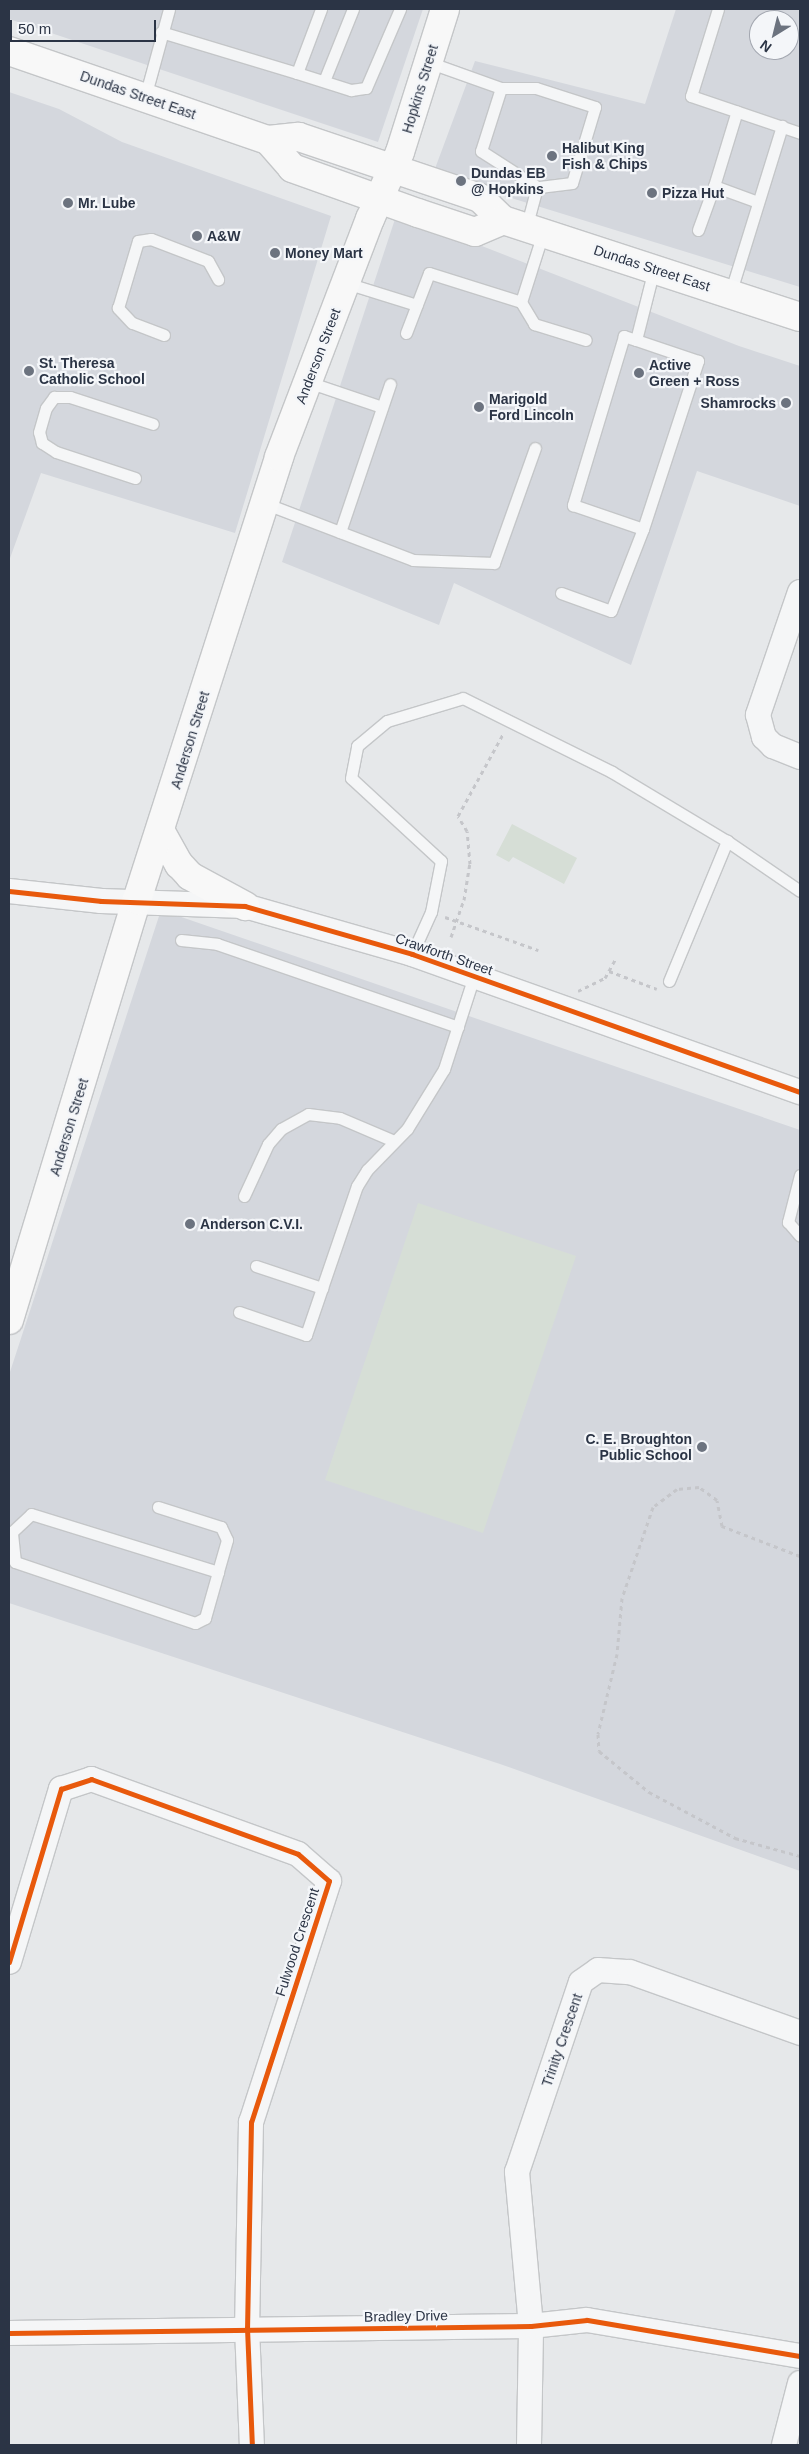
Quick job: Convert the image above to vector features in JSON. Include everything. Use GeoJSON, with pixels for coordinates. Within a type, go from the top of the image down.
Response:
{"type":"FeatureCollection","features":[{"type":"Feature","properties":{"kind":"main road","name":"Hopkins Street"},"geometry":{"type":"LineString","coordinates":[[393,169],[445,9]]}},
{"type":"Feature","properties":{"kind":"main road","name":"Dundas Street East"},"geometry":{"type":"LineString","coordinates":[[9,51],[268,140],[299,137],[480,198],[524,227],[800,317]]}},
{"type":"Feature","properties":{"kind":"main road"},"geometry":{"type":"LineString","coordinates":[[268,140],[292,168],[475,232],[524,227]]}},
{"type":"Feature","properties":{"kind":"main road","name":"Anderson Street"},"geometry":{"type":"LineString","coordinates":[[9,1320],[16,1271],[161,832],[264,503],[346,282],[393,169]]}},
{"type":"Feature","properties":{"kind":"main road"},"geometry":{"type":"LineString","coordinates":[[161,832],[179,864],[190,876],[245,906]]}},
{"type":"Feature","properties":{"kind":"street"},"geometry":{"type":"LineString","coordinates":[[800,592],[758,715],[764,737],[772,746],[800,757]]}},
{"type":"Feature","properties":{"kind":"street","name":"Crawforth Street"},"geometry":{"type":"LineString","coordinates":[[9,891],[101,902],[137,900],[245,906],[412,954],[800,1092]]}},
{"type":"Feature","properties":{"kind":"street","name":"Fulwood Crescent"},"geometry":{"type":"LineString","coordinates":[[9,1962],[61,1789],[90,1779],[298,1854],[328,1881],[250,2122],[246,2328]]}},
{"type":"Feature","properties":{"kind":"street","name":"Trinity Crescent"},"geometry":{"type":"LineString","coordinates":[[529,2445],[531,2326],[517,2172],[581,1982],[598,1970],[630,1972],[800,2033]]}},
{"type":"Feature","properties":{"kind":"street","name":"Bradley Drive"},"geometry":{"type":"LineString","coordinates":[[9,2332],[531,2326],[587,2320],[800,2356]]}},
{"type":"Feature","properties":{"kind":"street"},"geometry":{"type":"LineString","coordinates":[[246,2328],[252,2445]]}},
{"type":"Feature","properties":{"kind":"street"},"geometry":{"type":"LineString","coordinates":[[784,2445],[800,2383]]}},
{"type":"Feature","properties":{"kind":"lane"},"geometry":{"type":"LineString","coordinates":[[145,97],[161,32],[169,9]]}},
{"type":"Feature","properties":{"kind":"lane"},"geometry":{"type":"LineString","coordinates":[[297,73],[321,9]]}},
{"type":"Feature","properties":{"kind":"lane"},"geometry":{"type":"LineString","coordinates":[[324,81],[353,9]]}},
{"type":"Feature","properties":{"kind":"lane"},"geometry":{"type":"LineString","coordinates":[[161,32],[351,90],[366,88],[400,9]]}},
{"type":"Feature","properties":{"kind":"lane"},"geometry":{"type":"LineString","coordinates":[[718,9],[691,96],[800,133]]}},
{"type":"Feature","properties":{"kind":"lane"},"geometry":{"type":"LineString","coordinates":[[428,62],[501,88],[536,88],[595,107],[572,184],[537,187],[481,151],[501,88]]}},
{"type":"Feature","properties":{"kind":"lane"},"geometry":{"type":"LineString","coordinates":[[698,230],[714,186],[737,111]]}},
{"type":"Feature","properties":{"kind":"lane"},"geometry":{"type":"LineString","coordinates":[[730,294],[782,126]]}},
{"type":"Feature","properties":{"kind":"lane"},"geometry":{"type":"LineString","coordinates":[[714,186],[758,202]]}},
{"type":"Feature","properties":{"kind":"lane"},"geometry":{"type":"LineString","coordinates":[[537,187],[524,227],[521,302],[534,324],[586,340]]}},
{"type":"Feature","properties":{"kind":"lane"},"geometry":{"type":"LineString","coordinates":[[164,335],[132,324],[118,308],[138,241],[151,239],[208,261],[218,279]]}},
{"type":"Feature","properties":{"kind":"lane"},"geometry":{"type":"LineString","coordinates":[[636,340],[654,269]]}},
{"type":"Feature","properties":{"kind":"lane"},"geometry":{"type":"LineString","coordinates":[[406,333],[429,273],[521,302]]}},
{"type":"Feature","properties":{"kind":"lane"},"geometry":{"type":"LineString","coordinates":[[346,282],[417,305]]}},
{"type":"Feature","properties":{"kind":"lane"},"geometry":{"type":"LineString","coordinates":[[561,593],[612,611],[643,530],[698,361],[624,336],[573,505],[643,530]]}},
{"type":"Feature","properties":{"kind":"lane"},"geometry":{"type":"LineString","coordinates":[[308,382],[382,407]]}},
{"type":"Feature","properties":{"kind":"lane"},"geometry":{"type":"LineString","coordinates":[[340,532],[390,384]]}},
{"type":"Feature","properties":{"kind":"lane"},"geometry":{"type":"LineString","coordinates":[[135,478],[56,452],[42,444],[39,432],[46,408],[54,397],[70,396],[154,424]]}},
{"type":"Feature","properties":{"kind":"lane"},"geometry":{"type":"LineString","coordinates":[[264,503],[413,560],[494,564],[535,448]]}},
{"type":"Feature","properties":{"kind":"lane"},"geometry":{"type":"LineString","coordinates":[[412,954],[431,912],[441,861],[351,778],[357,746],[387,721],[463,698],[612,772],[727,841],[800,891]]}},
{"type":"Feature","properties":{"kind":"lane"},"geometry":{"type":"LineString","coordinates":[[669,981],[727,841]]}},
{"type":"Feature","properties":{"kind":"lane"},"geometry":{"type":"LineString","coordinates":[[181,940],[217,944],[458,1027]]}},
{"type":"Feature","properties":{"kind":"lane"},"geometry":{"type":"LineString","coordinates":[[239,1312],[306,1335],[357,1186],[367,1170],[407,1129],[435,1087],[458,1027],[474,976]]}},
{"type":"Feature","properties":{"kind":"lane"},"geometry":{"type":"LineString","coordinates":[[244,1196],[268,1144],[281,1129],[308,1114],[340,1118],[394,1141]]}},
{"type":"Feature","properties":{"kind":"lane"},"geometry":{"type":"LineString","coordinates":[[800,1175],[788,1222],[800,1236]]}},
{"type":"Feature","properties":{"kind":"lane"},"geometry":{"type":"LineString","coordinates":[[256,1266],[322,1288]]}},
{"type":"Feature","properties":{"kind":"lane"},"geometry":{"type":"LineString","coordinates":[[158,1507],[221,1527],[227,1540],[218,1572],[205,1618],[195,1623],[15,1562],[10,1531],[31,1514],[218,1572]]}},
{"type":"Feature","properties":{"kind":"path"},"geometry":{"type":"LineString","coordinates":[[452,937],[470,864],[467,831],[458,816],[510,722]]}},
{"type":"Feature","properties":{"kind":"path"},"geometry":{"type":"LineString","coordinates":[[431,912],[538,950]]}},
{"type":"Feature","properties":{"kind":"path"},"geometry":{"type":"LineString","coordinates":[[557,1006],[605,978],[615,960]]}},
{"type":"Feature","properties":{"kind":"path"},"geometry":{"type":"LineString","coordinates":[[800,1556],[722,1526],[717,1500],[699,1487],[676,1489],[653,1507],[622,1598],[617,1654],[598,1734],[599,1751],[649,1792],[735,1838],[800,1856]]}},
{"type":"Feature","properties":{"kind":"shaded area"},"geometry":{"type":"Polygon","coordinates":[[[9,9],[423,9],[378,142],[9,19],[9,9]]]}},
{"type":"Feature","properties":{"kind":"shaded area"},"geometry":{"type":"Polygon","coordinates":[[[676,9],[800,9],[800,287],[433,174],[475,61],[645,104],[676,9]]]}},
{"type":"Feature","properties":{"kind":"shaded area"},"geometry":{"type":"Polygon","coordinates":[[[9,92],[59,109],[122,142],[331,216],[235,533],[41,473],[9,561],[9,92]]]}},
{"type":"Feature","properties":{"kind":"shaded area"},"geometry":{"type":"Polygon","coordinates":[[[397,213],[739,346],[800,366],[800,506],[697,471],[631,665],[454,583],[439,625],[282,562],[397,213]]]}},
{"type":"Feature","properties":{"kind":"shaded area"},"geometry":{"type":"Polygon","coordinates":[[[512,824],[577,858],[564,884],[513,857],[509,862],[496,855],[512,824]]]}},
{"type":"Feature","properties":{"kind":"shaded area"},"geometry":{"type":"Polygon","coordinates":[[[161,910],[800,1130],[800,1871],[500,1764],[9,1603],[9,1375],[161,910]]]}},
{"type":"Feature","properties":{"kind":"shaded area"},"geometry":{"type":"Polygon","coordinates":[[[418,1203],[576,1256],[483,1533],[325,1480],[418,1203]]]}},
{"type":"Feature","properties":{"kind":"cycle path"},"geometry":{"type":"LineString","coordinates":[[9,891],[101,901],[245,906],[412,954],[800,1092]]}},
{"type":"Feature","properties":{"kind":"cycle path"},"geometry":{"type":"LineString","coordinates":[[9,1962],[61,1789],[91,1779],[298,1854],[329,1881],[251,2122],[247,2328],[252,2445]]}},
{"type":"Feature","properties":{"kind":"cycle path"},"geometry":{"type":"LineString","coordinates":[[9,2333],[531,2326],[587,2320],[800,2356]]}},
{"type":"Feature","properties":{"kind":"place","name":"Halibut King Fish & Chips"},"geometry":{"type":"Point","coordinates":[552,156]}},
{"type":"Feature","properties":{"kind":"place","name":"Dundas EB @ Hopkins"},"geometry":{"type":"Point","coordinates":[461,181]}},
{"type":"Feature","properties":{"kind":"place","name":"Pizza Hut"},"geometry":{"type":"Point","coordinates":[652,193]}},
{"type":"Feature","properties":{"kind":"place","name":"Mr. Lube"},"geometry":{"type":"Point","coordinates":[68,203]}},
{"type":"Feature","properties":{"kind":"place","name":"A&W"},"geometry":{"type":"Point","coordinates":[197,236]}},
{"type":"Feature","properties":{"kind":"place","name":"Money Mart"},"geometry":{"type":"Point","coordinates":[275,253]}},
{"type":"Feature","properties":{"kind":"place","name":"St. Theresa Catholic School"},"geometry":{"type":"Point","coordinates":[29,371]}},
{"type":"Feature","properties":{"kind":"place","name":"Active Green + Ross"},"geometry":{"type":"Point","coordinates":[639,373]}},
{"type":"Feature","properties":{"kind":"place","name":"Shamrocks"},"geometry":{"type":"Point","coordinates":[786,403]}},
{"type":"Feature","properties":{"kind":"place","name":"Marigold Ford Lincoln"},"geometry":{"type":"Point","coordinates":[479,407]}},
{"type":"Feature","properties":{"kind":"place","name":"Anderson C.V.I."},"geometry":{"type":"Point","coordinates":[190,1224]}},
{"type":"Feature","properties":{"kind":"place","name":"C. E. Broughton Public School"},"geometry":{"type":"Point","coordinates":[702,1447]}}]}
